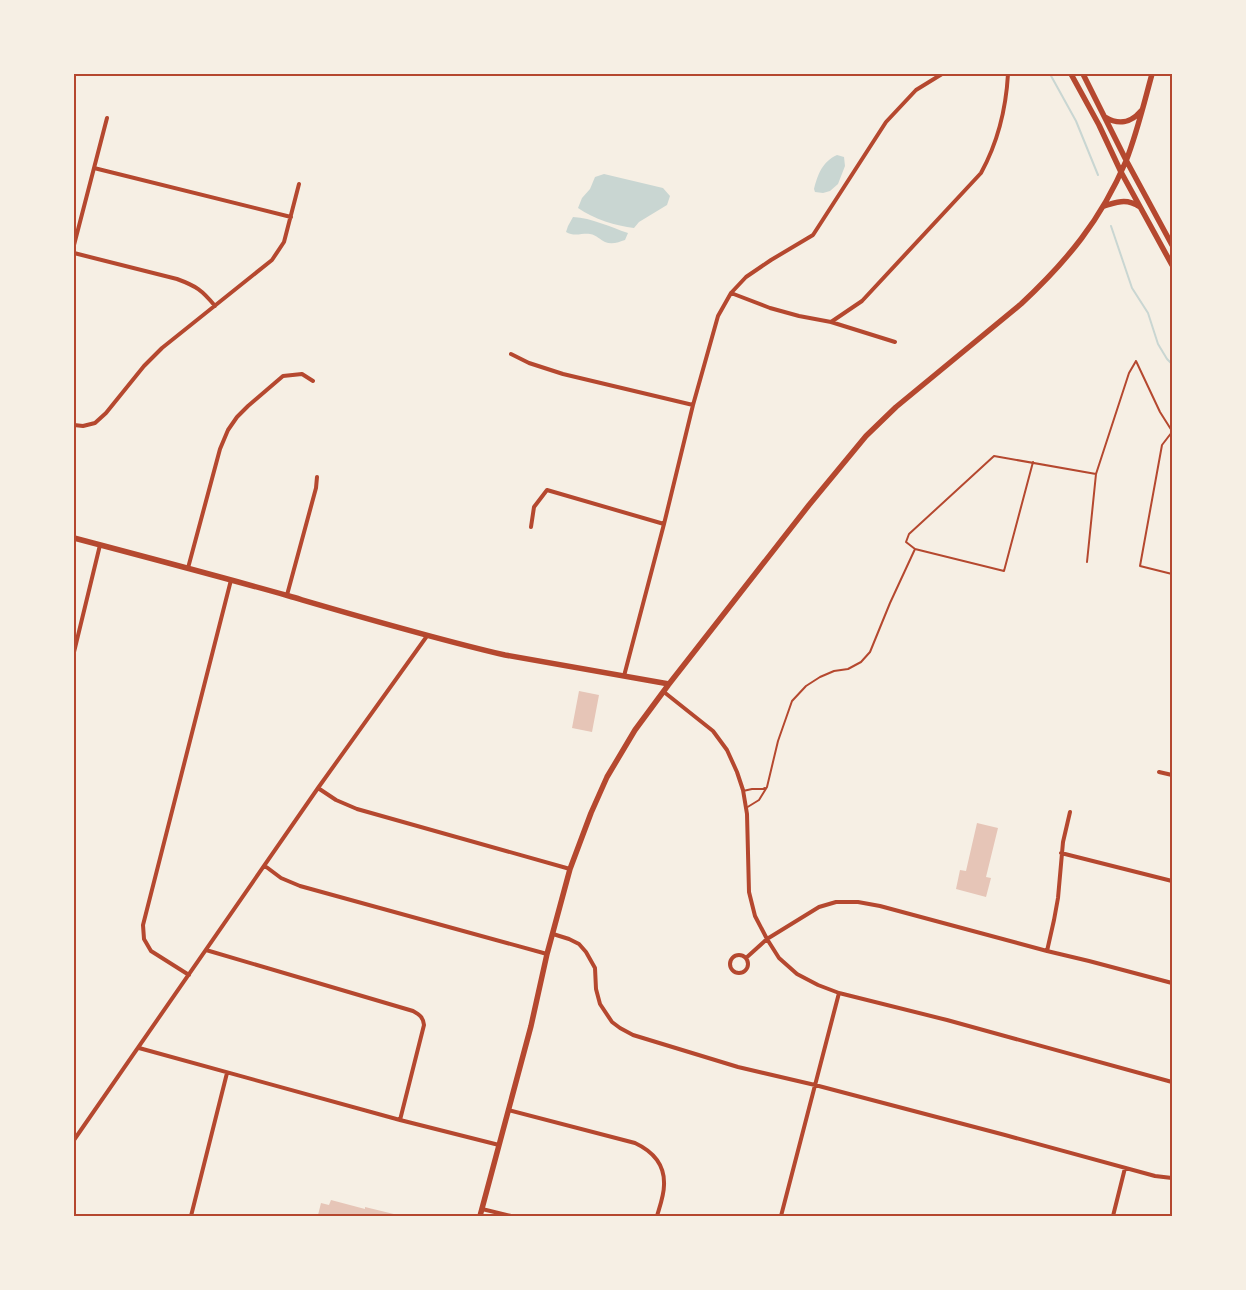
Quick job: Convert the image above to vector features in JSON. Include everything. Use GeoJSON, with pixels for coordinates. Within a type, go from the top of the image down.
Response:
{"type":"FeatureCollection","features":[{"type":"Feature","properties":{"kind":"main road"},"geometry":{"type":"LineString","coordinates":[[1071,74],[1172,266]]}},
{"type":"Feature","properties":{"kind":"main road"},"geometry":{"type":"LineString","coordinates":[[1083,74],[1126,160],[1172,245]]}},
{"type":"Feature","properties":{"kind":"main road"},"geometry":{"type":"LineString","coordinates":[[480,1216],[531,1026],[547,954],[570,869],[607,777],[635,730],[669,684],[809,505],[866,436],[896,407],[1040,287],[1084,237],[1104,206],[1121,172],[1136,133],[1152,74]]}},
{"type":"Feature","properties":{"kind":"main road"},"geometry":{"type":"LineString","coordinates":[[1105,117],[1113,121],[1124,122],[1134,118],[1142,109]]}},
{"type":"Feature","properties":{"kind":"main road"},"geometry":{"type":"LineString","coordinates":[[1104,206],[1123,201],[1141,208]]}},
{"type":"Feature","properties":{"kind":"main road"},"geometry":{"type":"LineString","coordinates":[[74,538],[287,595],[427,636],[505,655],[669,684]]}},
{"type":"Feature","properties":{"kind":"street"},"geometry":{"type":"LineString","coordinates":[[624,676],[693,404],[718,316],[731,293],[746,278],[763,265],[813,236],[886,122],[916,90],[934,76],[942,74]]}},
{"type":"Feature","properties":{"kind":"street"},"geometry":{"type":"LineString","coordinates":[[831,322],[862,301],[981,173],[991,156],[1004,112],[1008,74]]}},
{"type":"Feature","properties":{"kind":"street"},"geometry":{"type":"LineString","coordinates":[[74,245],[107,118]]}},
{"type":"Feature","properties":{"kind":"street"},"geometry":{"type":"LineString","coordinates":[[94,168],[291,217]]}},
{"type":"Feature","properties":{"kind":"street"},"geometry":{"type":"LineString","coordinates":[[74,425],[83,426],[95,423],[106,413],[144,366],[162,348],[272,260],[284,242],[299,184]]}},
{"type":"Feature","properties":{"kind":"street"},"geometry":{"type":"LineString","coordinates":[[74,253],[192,284],[203,291],[215,306]]}},
{"type":"Feature","properties":{"kind":"street"},"geometry":{"type":"LineString","coordinates":[[731,293],[785,312],[831,322],[895,342]]}},
{"type":"Feature","properties":{"kind":"street"},"geometry":{"type":"LineString","coordinates":[[511,354],[529,363],[563,374],[693,404]]}},
{"type":"Feature","properties":{"kind":"street"},"geometry":{"type":"LineString","coordinates":[[188,568],[220,449],[228,430],[248,406],[283,376],[302,374],[314,380]]}},
{"type":"Feature","properties":{"kind":"street"},"geometry":{"type":"LineString","coordinates":[[287,595],[316,488],[317,477]]}},
{"type":"Feature","properties":{"kind":"street"},"geometry":{"type":"LineString","coordinates":[[531,527],[534,507],[547,490],[664,524]]}},
{"type":"Feature","properties":{"kind":"street"},"geometry":{"type":"LineString","coordinates":[[74,652],[100,545]]}},
{"type":"Feature","properties":{"kind":"street"},"geometry":{"type":"LineString","coordinates":[[189,976],[151,951],[144,939],[143,925],[231,580]]}},
{"type":"Feature","properties":{"kind":"street"},"geometry":{"type":"LineString","coordinates":[[74,1140],[318,788],[427,636]]}},
{"type":"Feature","properties":{"kind":"street"},"geometry":{"type":"LineString","coordinates":[[664,692],[712,731],[727,750],[737,772],[746,808],[749,892],[755,916],[779,958],[797,974],[839,993],[947,1020],[1172,1082]]}},
{"type":"Feature","properties":{"kind":"street"},"geometry":{"type":"LineString","coordinates":[[1159,772],[1172,775]]}},
{"type":"Feature","properties":{"kind":"street"},"geometry":{"type":"LineString","coordinates":[[318,788],[336,800],[357,808],[570,869]]}},
{"type":"Feature","properties":{"kind":"street"},"geometry":{"type":"LineString","coordinates":[[1047,952],[1057,906],[1061,853],[1070,812]]}},
{"type":"Feature","properties":{"kind":"street"},"geometry":{"type":"LineString","coordinates":[[1061,853],[1172,881]]}},
{"type":"Feature","properties":{"kind":"street"},"geometry":{"type":"LineString","coordinates":[[265,866],[281,878],[300,886],[547,954]]}},
{"type":"Feature","properties":{"kind":"street"},"geometry":{"type":"LineString","coordinates":[[746,958],[767,939],[819,907],[836,902],[858,902],[880,906],[1047,952],[1172,983]]}},
{"type":"Feature","properties":{"kind":"street"},"geometry":{"type":"LineString","coordinates":[[553,934],[579,944],[586,952],[594,968],[600,1004],[612,1022],[633,1034],[738,1067],[815,1085],[1155,1176],[1172,1178]]}},
{"type":"Feature","properties":{"kind":"street"},"geometry":{"type":"LineString","coordinates":[[206,950],[420,1014],[424,1025],[400,1120]]}},
{"type":"Feature","properties":{"kind":"street"},"geometry":{"type":"LineString","coordinates":[[740,955],[746,958],[748,965],[746,971],[739,973],[733,970],[730,964],[733,958],[740,955]]}},
{"type":"Feature","properties":{"kind":"street"},"geometry":{"type":"LineString","coordinates":[[782,1216],[839,993]]}},
{"type":"Feature","properties":{"kind":"street"},"geometry":{"type":"LineString","coordinates":[[138,1048],[400,1120],[499,1145]]}},
{"type":"Feature","properties":{"kind":"street"},"geometry":{"type":"LineString","coordinates":[[191,1216],[227,1073]]}},
{"type":"Feature","properties":{"kind":"street"},"geometry":{"type":"LineString","coordinates":[[508,1110],[634,1142],[646,1148],[656,1158],[663,1171],[664,1185],[658,1216]]}},
{"type":"Feature","properties":{"kind":"street"},"geometry":{"type":"LineString","coordinates":[[1113,1216],[1125,1168]]}},
{"type":"Feature","properties":{"kind":"street"},"geometry":{"type":"LineString","coordinates":[[482,1209],[511,1216]]}},
{"type":"Feature","properties":{"kind":"lane"},"geometry":{"type":"LineString","coordinates":[[1087,562],[1096,474],[1129,373],[1136,361],[1160,412],[1172,432],[1162,445],[1140,566],[1172,574]]}},
{"type":"Feature","properties":{"kind":"lane"},"geometry":{"type":"LineString","coordinates":[[1033,462],[1004,571],[915,549],[906,542],[909,534],[994,456],[1033,462],[1096,474]]}},
{"type":"Feature","properties":{"kind":"lane"},"geometry":{"type":"LineString","coordinates":[[746,808],[759,800],[767,787],[778,741],[792,701],[813,681],[834,671],[848,669],[861,662],[870,652],[915,549]]}},
{"type":"Feature","properties":{"kind":"lane"},"geometry":{"type":"LineString","coordinates":[[743,791],[767,787]]}},
{"type":"Feature","properties":{"kind":"shaded area"},"geometry":{"type":"Polygon","coordinates":[[[837,155],[844,157],[845,166],[838,184],[830,191],[823,193],[815,192],[814,189],[821,169],[837,155]]]}},
{"type":"Feature","properties":{"kind":"shaded area"},"geometry":{"type":"Polygon","coordinates":[[[604,174],[663,188],[670,196],[667,205],[639,222],[634,228],[598,219],[578,208],[595,177],[604,174]]]}},
{"type":"Feature","properties":{"kind":"shaded area"},"geometry":{"type":"Polygon","coordinates":[[[573,217],[594,221],[628,233],[625,240],[615,243],[605,242],[597,236],[587,234],[575,235],[566,232],[573,217]]]}},
{"type":"Feature","properties":{"kind":"building"},"geometry":{"type":"Polygon","coordinates":[[[579,691],[599,695],[592,732],[572,728],[579,691]]]}},
{"type":"Feature","properties":{"kind":"building"},"geometry":{"type":"Polygon","coordinates":[[[977,823],[998,828],[986,877],[991,878],[986,897],[956,889],[960,870],[966,871],[977,823]]]}},
{"type":"Feature","properties":{"kind":"building"},"geometry":{"type":"Polygon","coordinates":[[[331,1200],[402,1216],[318,1215],[321,1203],[329,1205],[331,1200]]]}},
{"type":"Feature","properties":{"kind":"waterway"},"geometry":{"type":"LineString","coordinates":[[1050,74],[1076,121],[1098,175]]}},
{"type":"Feature","properties":{"kind":"waterway"},"geometry":{"type":"LineString","coordinates":[[1111,226],[1132,288],[1148,313],[1158,344],[1172,364]]}}]}
